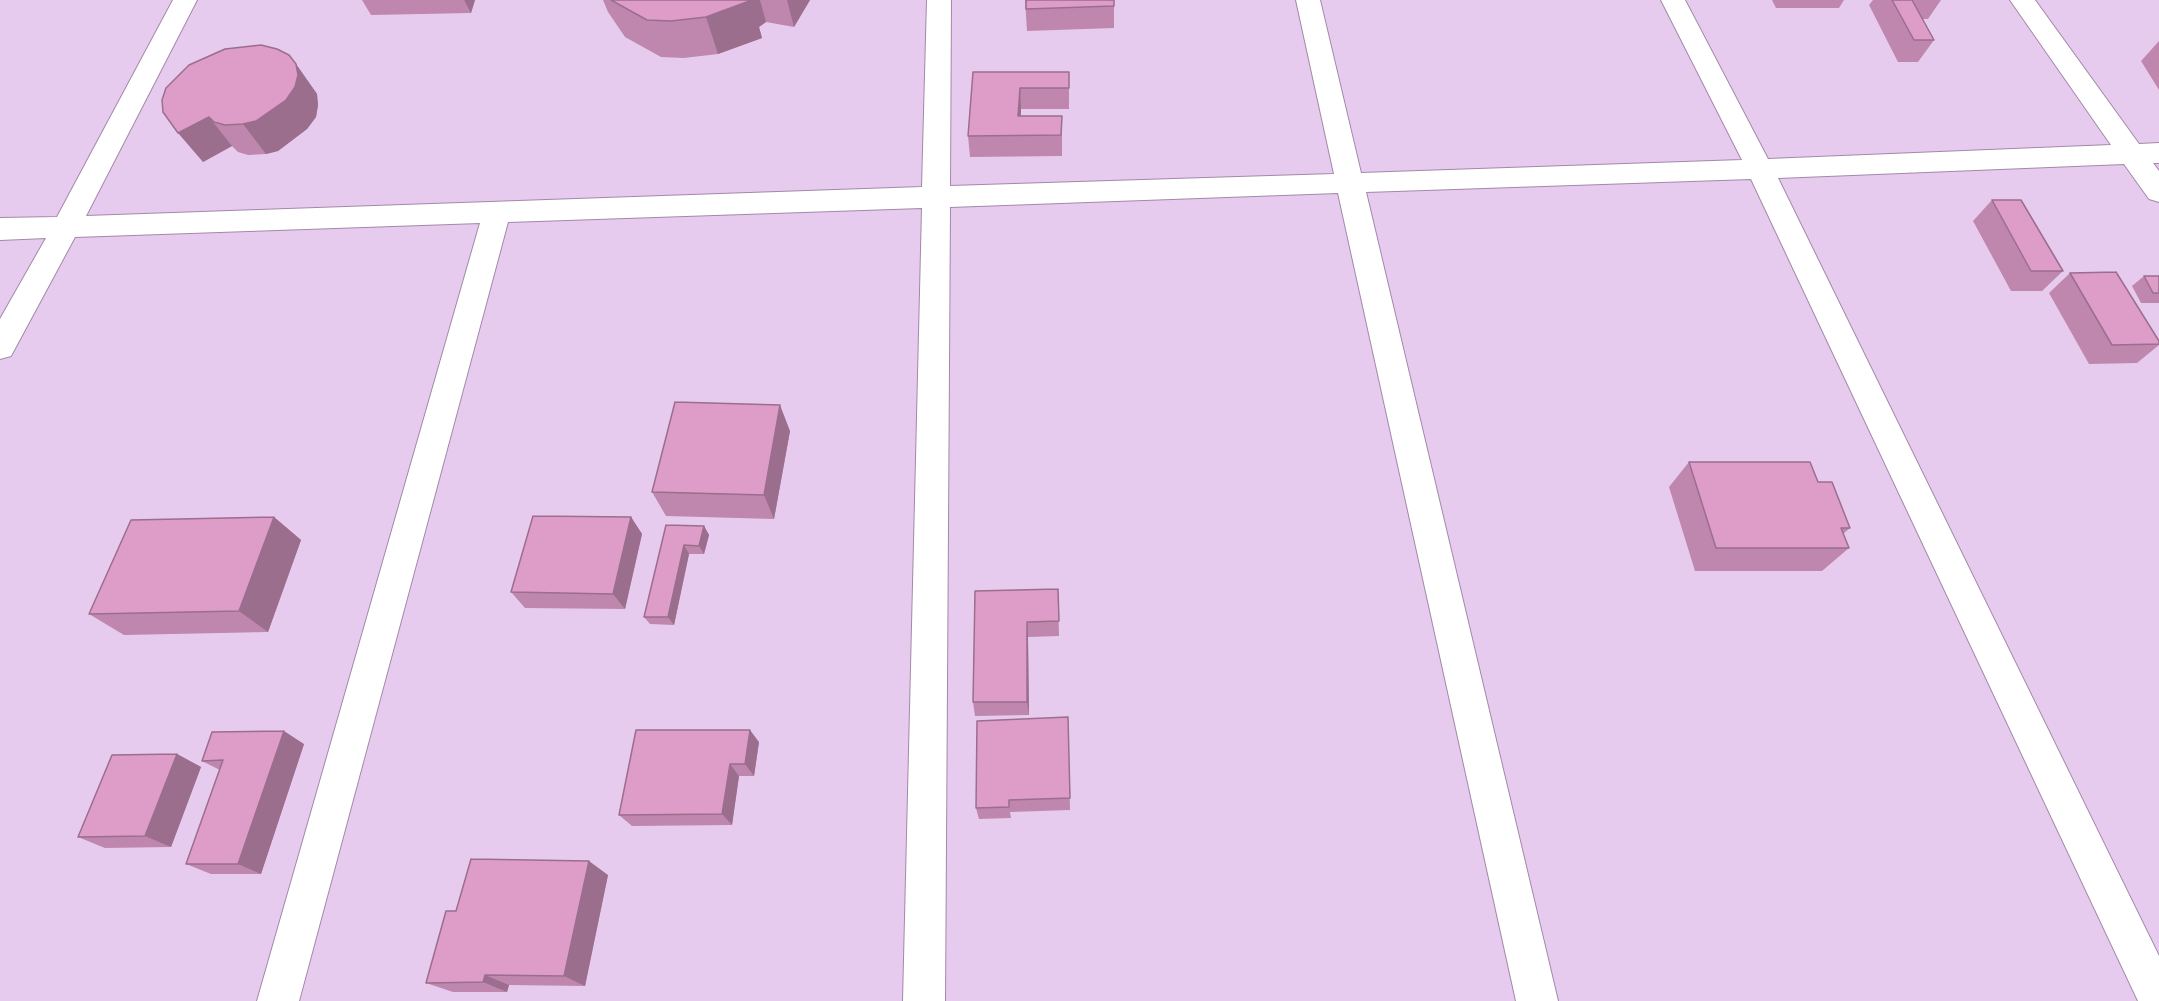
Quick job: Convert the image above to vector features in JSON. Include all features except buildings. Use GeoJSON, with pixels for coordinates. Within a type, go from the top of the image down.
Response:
{"type":"FeatureCollection","features":[{"type":"Feature","properties":{"kind":"street"},"geometry":{"type":"LineString","coordinates":[[0,347],[185,0]]}},
{"type":"Feature","properties":{"kind":"street"},"geometry":{"type":"LineString","coordinates":[[924,1001],[939,0]]}},
{"type":"Feature","properties":{"kind":"street"},"geometry":{"type":"LineString","coordinates":[[1308,0],[1537,1001]]}},
{"type":"Feature","properties":{"kind":"street"},"geometry":{"type":"LineString","coordinates":[[1673,0],[1760,169],[2159,1000]]}},
{"type":"Feature","properties":{"kind":"street"},"geometry":{"type":"LineString","coordinates":[[2022,0],[2159,192]]}},
{"type":"Feature","properties":{"kind":"street"},"geometry":{"type":"LineString","coordinates":[[0,229],[1760,169],[2159,153]]}},
{"type":"Feature","properties":{"kind":"street"},"geometry":{"type":"LineString","coordinates":[[278,1001],[497,212]]}}]}
